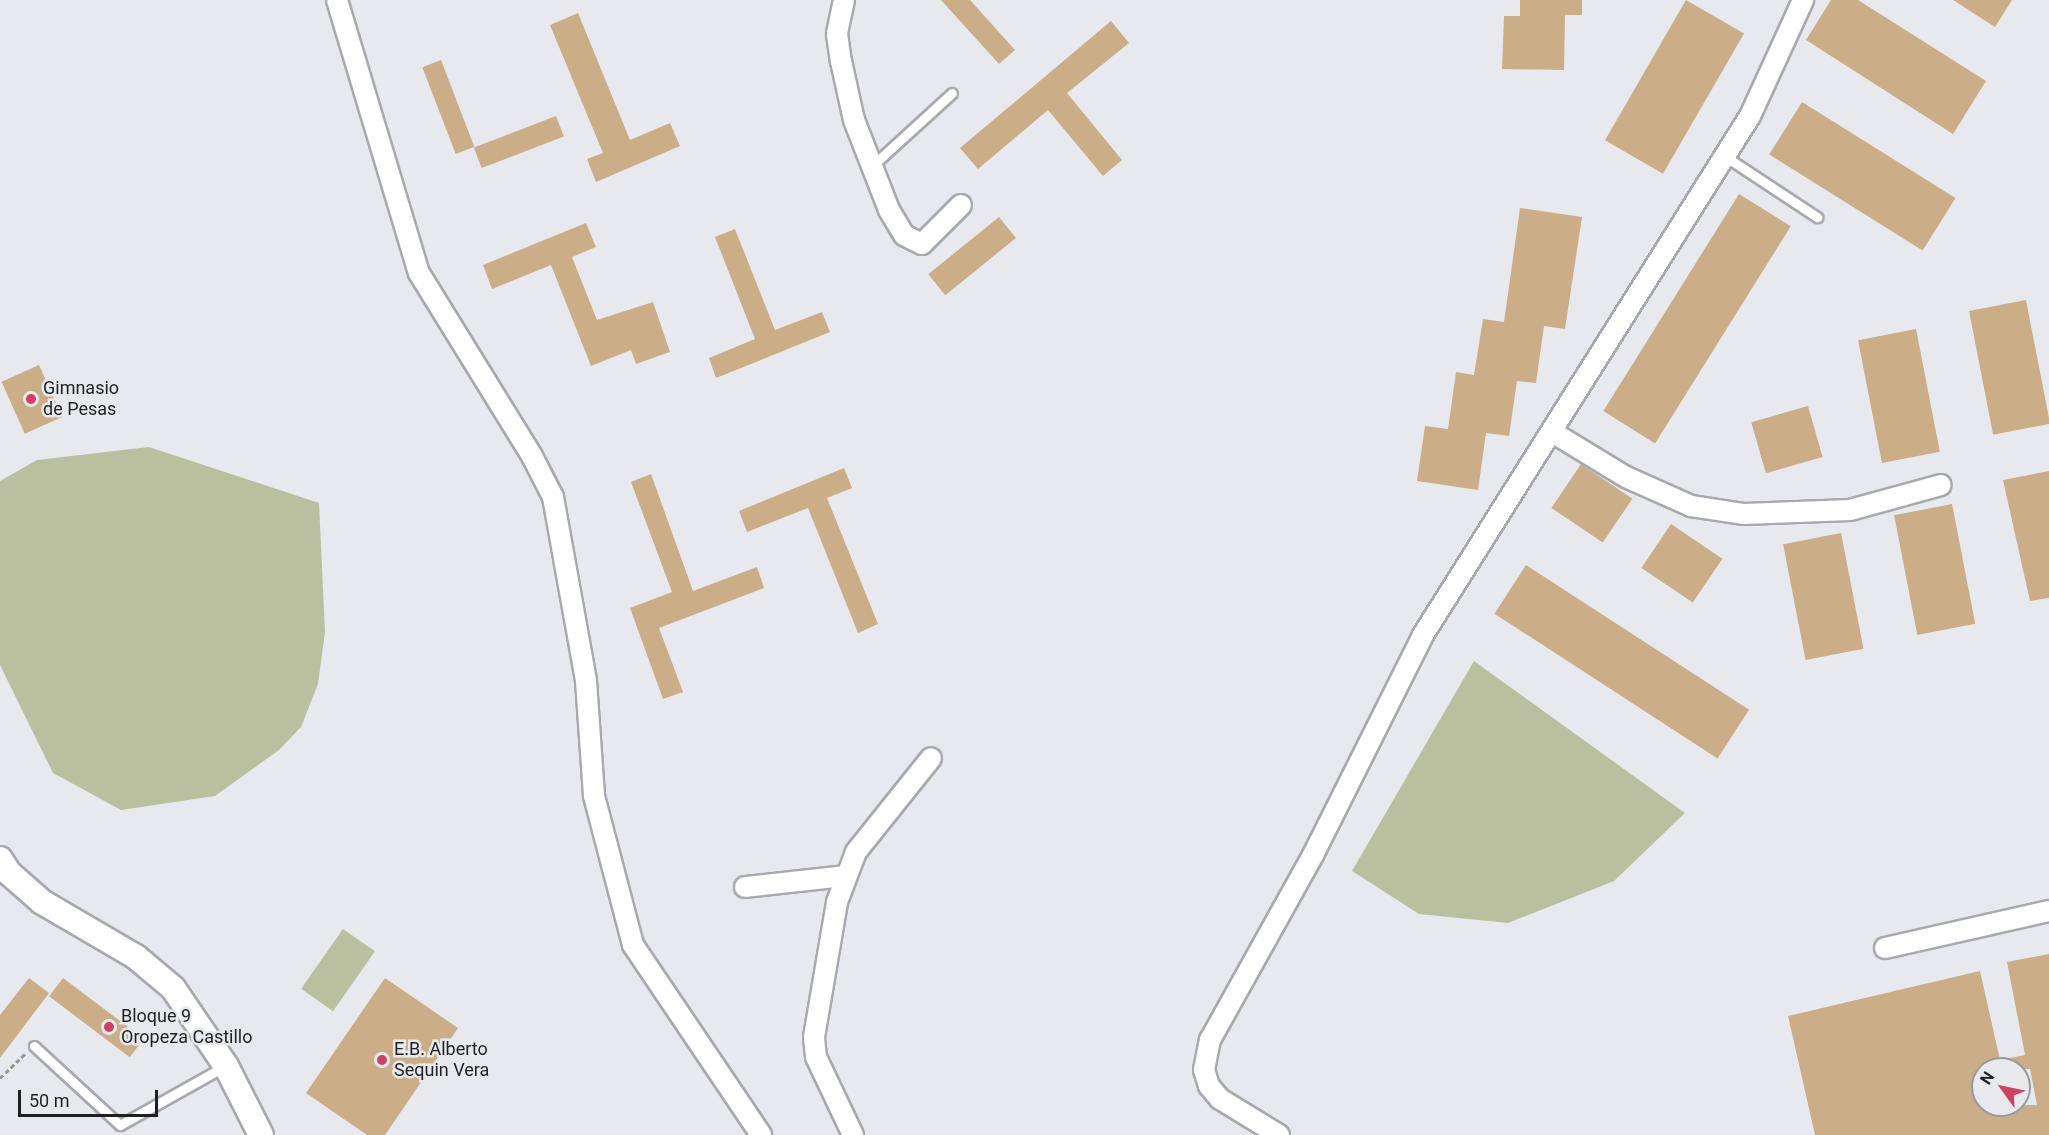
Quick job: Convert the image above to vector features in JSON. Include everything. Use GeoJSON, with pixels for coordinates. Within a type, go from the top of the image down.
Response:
{"type":"FeatureCollection","features":[{"type":"Feature","properties":{"kind":"street"},"geometry":{"type":"LineString","coordinates":[[337,0],[419,273],[532,456],[553,497],[586,681],[594,796],[633,945],[761,1135]]}},
{"type":"Feature","properties":{"kind":"street"},"geometry":{"type":"LineString","coordinates":[[1279,1135],[1220,1099],[1209,1086],[1204,1070],[1210,1040],[1314,853],[1423,636],[1723,154],[1750,116],[1803,0]]}},
{"type":"Feature","properties":{"kind":"street"},"geometry":{"type":"LineString","coordinates":[[838,3],[837,34],[854,120],[889,210],[904,236],[922,244],[961,205]]}},
{"type":"Feature","properties":{"kind":"street"},"geometry":{"type":"LineString","coordinates":[[1552,432],[1626,477],[1691,506],[1744,514],[1850,510],[1941,485]]}},
{"type":"Feature","properties":{"kind":"street"},"geometry":{"type":"LineString","coordinates":[[853,1135],[816,1057],[814,1037],[845,876],[856,852],[883,814],[931,758]]}},
{"type":"Feature","properties":{"kind":"street"},"geometry":{"type":"LineString","coordinates":[[0,859],[9,873],[42,902],[136,957],[173,988],[226,1066],[261,1135]]}},
{"type":"Feature","properties":{"kind":"street"},"geometry":{"type":"LineString","coordinates":[[745,887],[845,876]]}},
{"type":"Feature","properties":{"kind":"street"},"geometry":{"type":"LineString","coordinates":[[1885,948],[2049,911]]}},
{"type":"Feature","properties":{"kind":"lane"},"geometry":{"type":"LineString","coordinates":[[872,166],[952,93]]}},
{"type":"Feature","properties":{"kind":"lane"},"geometry":{"type":"LineString","coordinates":[[1723,154],[1817,217]]}},
{"type":"Feature","properties":{"kind":"lane"},"geometry":{"type":"LineString","coordinates":[[34,1046],[120,1125],[226,1066]]}},
{"type":"Feature","properties":{"kind":"path"},"geometry":{"type":"LineString","coordinates":[[0,1078],[34,1046]]}},
{"type":"Feature","properties":{"kind":"green space"},"geometry":{"type":"Polygon","coordinates":[[[149,447],[319,503],[325,632],[318,684],[301,727],[279,750],[215,796],[121,810],[53,773],[0,665],[0,481],[37,460],[149,447]]]}},
{"type":"Feature","properties":{"kind":"green space"},"geometry":{"type":"Polygon","coordinates":[[[1474,661],[1685,813],[1614,881],[1508,923],[1419,914],[1352,871],[1474,661]]]}},
{"type":"Feature","properties":{"kind":"green space"},"geometry":{"type":"Polygon","coordinates":[[[343,929],[375,951],[333,1011],[301,989],[343,929]]]}},
{"type":"Feature","properties":{"kind":"building"},"geometry":{"type":"Polygon","coordinates":[[[941,0],[970,0],[1015,50],[999,64],[941,0]]]}},
{"type":"Feature","properties":{"kind":"building"},"geometry":{"type":"Polygon","coordinates":[[[1520,0],[1582,0],[1582,15],[1565,15],[1564,70],[1502,69],[1504,16],[1520,16],[1520,0]]]}},
{"type":"Feature","properties":{"kind":"building"},"geometry":{"type":"Polygon","coordinates":[[[1686,0],[1744,34],[1663,174],[1605,140],[1686,0]]]}},
{"type":"Feature","properties":{"kind":"building"},"geometry":{"type":"Polygon","coordinates":[[[1831,0],[1858,0],[1986,81],[1953,134],[1806,40],[1831,0]]]}},
{"type":"Feature","properties":{"kind":"building"},"geometry":{"type":"Polygon","coordinates":[[[1953,0],[2012,0],[1995,27],[1953,0]]]}},
{"type":"Feature","properties":{"kind":"building"},"geometry":{"type":"Polygon","coordinates":[[[578,13],[630,140],[670,123],[680,146],[596,182],[587,159],[603,153],[550,25],[578,13]]]}},
{"type":"Feature","properties":{"kind":"building"},"geometry":{"type":"Polygon","coordinates":[[[1111,21],[1129,43],[1067,93],[1122,160],[1103,176],[1048,110],[978,169],[960,148],[1111,21]]]}},
{"type":"Feature","properties":{"kind":"building"},"geometry":{"type":"Polygon","coordinates":[[[441,60],[474,147],[456,154],[422,67],[441,60]]]}},
{"type":"Feature","properties":{"kind":"building"},"geometry":{"type":"Polygon","coordinates":[[[1802,102],[1955,198],[1923,250],[1769,155],[1802,102]]]}},
{"type":"Feature","properties":{"kind":"building"},"geometry":{"type":"Polygon","coordinates":[[[556,116],[564,137],[482,168],[474,148],[556,116]]]}},
{"type":"Feature","properties":{"kind":"building"},"geometry":{"type":"Polygon","coordinates":[[[1739,194],[1791,226],[1655,443],[1603,411],[1739,194]]]}},
{"type":"Feature","properties":{"kind":"building"},"geometry":{"type":"Polygon","coordinates":[[[1520,208],[1582,217],[1565,329],[1544,326],[1536,383],[1517,381],[1509,436],[1486,433],[1478,490],[1417,481],[1425,426],[1448,429],[1456,372],[1474,375],[1483,319],[1504,322],[1520,208]]]}},
{"type":"Feature","properties":{"kind":"building"},"geometry":{"type":"Polygon","coordinates":[[[999,217],[1016,238],[945,295],[928,274],[999,217]]]}},
{"type":"Feature","properties":{"kind":"building"},"geometry":{"type":"Polygon","coordinates":[[[586,223],[596,247],[572,257],[597,320],[653,302],[670,352],[636,364],[631,350],[591,366],[551,265],[492,289],[483,265],[586,223]]]}},
{"type":"Feature","properties":{"kind":"building"},"geometry":{"type":"Polygon","coordinates":[[[735,229],[775,330],[822,312],[830,332],[716,378],[709,358],[755,339],[715,237],[735,229]]]}},
{"type":"Feature","properties":{"kind":"building"},"geometry":{"type":"Polygon","coordinates":[[[2026,300],[2049,424],[1993,435],[1969,311],[2026,300]]]}},
{"type":"Feature","properties":{"kind":"building"},"geometry":{"type":"Polygon","coordinates":[[[1916,329],[1940,452],[1882,463],[1858,340],[1916,329]]]}},
{"type":"Feature","properties":{"kind":"building","name":"Gimnasio de Pesas"},"geometry":{"type":"Polygon","coordinates":[[[39,365],[62,417],[25,434],[2,382],[39,365]]]}},
{"type":"Feature","properties":{"kind":"building"},"geometry":{"type":"Polygon","coordinates":[[[1808,406],[1823,457],[1766,473],[1751,422],[1808,406]]]}},
{"type":"Feature","properties":{"kind":"building"},"geometry":{"type":"Polygon","coordinates":[[[1581,464],[1632,499],[1603,543],[1551,508],[1581,464]]]}},
{"type":"Feature","properties":{"kind":"building"},"geometry":{"type":"Polygon","coordinates":[[[844,468],[852,488],[827,498],[878,624],[858,633],[808,508],[747,532],[739,511],[844,468]]]}},
{"type":"Feature","properties":{"kind":"building"},"geometry":{"type":"Polygon","coordinates":[[[2049,471],[2049,598],[2030,601],[2003,480],[2049,471]]]}},
{"type":"Feature","properties":{"kind":"building"},"geometry":{"type":"Polygon","coordinates":[[[651,474],[693,591],[757,567],[764,588],[659,628],[683,692],[663,699],[630,608],[672,592],[631,482],[651,474]]]}},
{"type":"Feature","properties":{"kind":"building"},"geometry":{"type":"Polygon","coordinates":[[[1952,504],[1975,624],[1917,635],[1894,515],[1952,504]]]}},
{"type":"Feature","properties":{"kind":"building"},"geometry":{"type":"Polygon","coordinates":[[[1671,524],[1722,559],[1693,603],[1641,568],[1671,524]]]}},
{"type":"Feature","properties":{"kind":"building"},"geometry":{"type":"Polygon","coordinates":[[[1841,533],[1864,649],[1806,660],[1783,544],[1841,533]]]}},
{"type":"Feature","properties":{"kind":"building"},"geometry":{"type":"Polygon","coordinates":[[[1526,565],[1749,710],[1717,759],[1494,614],[1526,565]]]}},
{"type":"Feature","properties":{"kind":"building"},"geometry":{"type":"Polygon","coordinates":[[[2049,954],[2049,1135],[1815,1135],[1788,1016],[1980,971],[1999,1057],[1971,1057],[1971,1117],[2031,1117],[2031,1105],[2037,1105],[2031,1074],[2031,1057],[2015,1057],[2025,1055],[2007,962],[2049,954]]]}},
{"type":"Feature","properties":{"kind":"building"},"geometry":{"type":"Polygon","coordinates":[[[29,978],[49,993],[0,1058],[0,1015],[29,978]]]}},
{"type":"Feature","properties":{"kind":"building"},"geometry":{"type":"Polygon","coordinates":[[[63,978],[144,1039],[130,1057],[49,996],[63,978]]]}},
{"type":"Feature","properties":{"kind":"building","name":"E.B. Alberto Sequin Vera"},"geometry":{"type":"Polygon","coordinates":[[[385,978],[458,1028],[385,1135],[367,1135],[306,1093],[385,978]]]}},
{"type":"Feature","properties":{"kind":"place","name":"Gimnasio de Pesas"},"geometry":{"type":"Point","coordinates":[31,399]}},
{"type":"Feature","properties":{"kind":"place","name":"Bloque 9 Oropeza Castillo"},"geometry":{"type":"Point","coordinates":[109,1027]}},
{"type":"Feature","properties":{"kind":"place","name":"E.B. Alberto Sequin Vera"},"geometry":{"type":"Point","coordinates":[382,1060]}}]}
